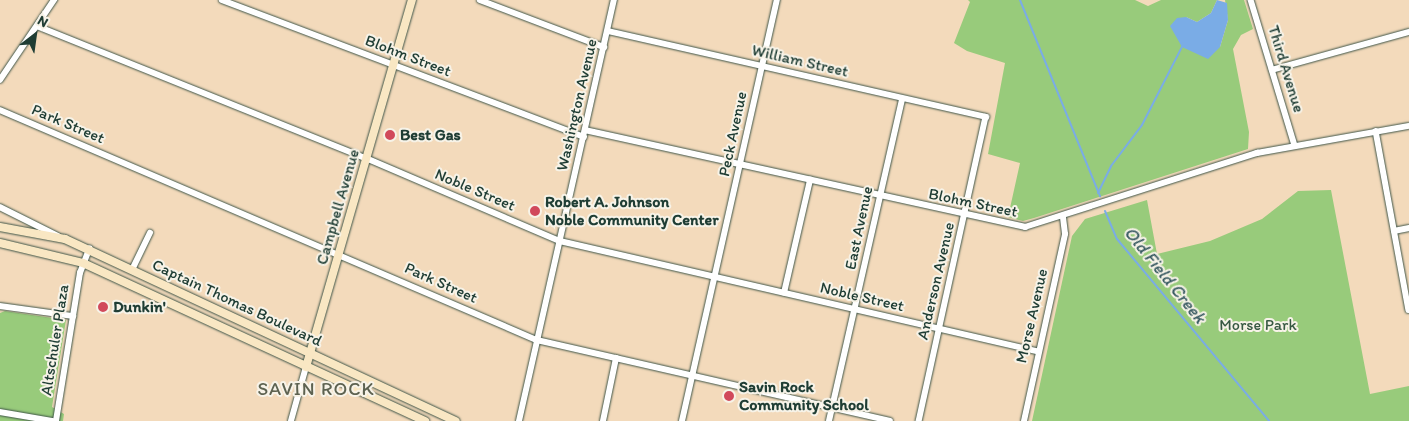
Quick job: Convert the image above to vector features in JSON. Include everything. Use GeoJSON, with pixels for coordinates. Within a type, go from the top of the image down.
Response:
{"type":"FeatureCollection","features":[{"type":"Feature","properties":{"kind":"main road","name":"Campbell Avenue"},"geometry":{"type":"LineString","coordinates":[[306,367],[412,0]]}},
{"type":"Feature","properties":{"kind":"main road","name":"Captain Thomas Boulevard"},"geometry":{"type":"LineString","coordinates":[[0,227],[65,239],[456,421]]}},
{"type":"Feature","properties":{"kind":"main road","name":"Captain Thomas Boulevard"},"geometry":{"type":"LineString","coordinates":[[0,243],[83,263],[425,421]]}},
{"type":"Feature","properties":{"kind":"street"},"geometry":{"type":"LineString","coordinates":[[0,80],[54,0]]}},
{"type":"Feature","properties":{"kind":"street","name":"Blohm Street"},"geometry":{"type":"LineString","coordinates":[[222,0],[584,137]]}},
{"type":"Feature","properties":{"kind":"street"},"geometry":{"type":"LineString","coordinates":[[480,0],[604,47]]}},
{"type":"Feature","properties":{"kind":"street","name":"Washington Avenue"},"geometry":{"type":"LineString","coordinates":[[519,421],[614,0]]}},
{"type":"Feature","properties":{"kind":"street","name":"Peck Avenue"},"geometry":{"type":"LineString","coordinates":[[682,421],[777,0]]}},
{"type":"Feature","properties":{"kind":"street","name":"Third Avenue"},"geometry":{"type":"LineString","coordinates":[[1251,0],[1295,146]]}},
{"type":"Feature","properties":{"kind":"street","name":"Noble Street"},"geometry":{"type":"LineString","coordinates":[[37,26],[366,158],[560,242],[1038,351]]}},
{"type":"Feature","properties":{"kind":"street","name":"William Street"},"geometry":{"type":"LineString","coordinates":[[608,31],[986,117]]}},
{"type":"Feature","properties":{"kind":"street"},"geometry":{"type":"LineString","coordinates":[[1272,70],[1409,32]]}},
{"type":"Feature","properties":{"kind":"street","name":"East Avenue"},"geometry":{"type":"LineString","coordinates":[[829,421],[902,98]]}},
{"type":"Feature","properties":{"kind":"street","name":"Park Street"},"geometry":{"type":"LineString","coordinates":[[0,110],[339,253],[537,340],[890,421]]}},
{"type":"Feature","properties":{"kind":"street","name":"Anderson Avenue"},"geometry":{"type":"LineString","coordinates":[[919,421],[986,117]]}},
{"type":"Feature","properties":{"kind":"street","name":"Blohm Street"},"geometry":{"type":"LineString","coordinates":[[585,130],[964,216],[1025,228],[1063,218],[1257,153],[1409,126]]}},
{"type":"Feature","properties":{"kind":"street"},"geometry":{"type":"LineString","coordinates":[[1376,131],[1409,310]]}},
{"type":"Feature","properties":{"kind":"street"},"geometry":{"type":"LineString","coordinates":[[784,293],[810,180]]}},
{"type":"Feature","properties":{"kind":"street"},"geometry":{"type":"LineString","coordinates":[[0,207],[65,239]]}},
{"type":"Feature","properties":{"kind":"street","name":"Morse Avenue"},"geometry":{"type":"LineString","coordinates":[[1024,421],[1065,234],[1063,218]]}},
{"type":"Feature","properties":{"kind":"street"},"geometry":{"type":"LineString","coordinates":[[1394,231],[1409,228]]}},
{"type":"Feature","properties":{"kind":"street"},"geometry":{"type":"LineString","coordinates":[[132,270],[150,233]]}},
{"type":"Feature","properties":{"kind":"street","name":"Altschuler Plaza"},"geometry":{"type":"LineString","coordinates":[[55,421],[83,263],[89,250]]}},
{"type":"Feature","properties":{"kind":"street"},"geometry":{"type":"LineString","coordinates":[[0,306],[73,316]]}},
{"type":"Feature","properties":{"kind":"street"},"geometry":{"type":"LineString","coordinates":[[603,421],[616,358]]}},
{"type":"Feature","properties":{"kind":"street","name":"Campbell Avenue"},"geometry":{"type":"LineString","coordinates":[[291,421],[306,367]]}},
{"type":"Feature","properties":{"kind":"street"},"geometry":{"type":"LineString","coordinates":[[0,412],[55,421]]}},
{"type":"Feature","properties":{"kind":"green space"},"geometry":{"type":"Polygon","coordinates":[[[968,0],[1135,0],[1148,6],[1161,0],[1217,0],[1211,13],[1197,22],[1186,17],[1220,47],[1228,20],[1225,0],[1244,0],[1253,29],[1241,35],[1233,49],[1249,132],[1248,149],[1034,218],[1023,221],[1008,217],[1020,163],[988,154],[1005,63],[967,51],[954,43],[970,2],[968,0]]]}},
{"type":"Feature","properties":{"kind":"green space","name":"Morse Park"},"geometry":{"type":"Polygon","coordinates":[[[1331,190],[1370,394],[1409,386],[1409,421],[1032,421],[1072,236],[1085,219],[1147,200],[1157,254],[1210,241],[1262,219],[1298,191],[1331,190]]]}},
{"type":"Feature","properties":{"kind":"green space"},"geometry":{"type":"Polygon","coordinates":[[[5,311],[66,320],[52,407],[64,414],[63,421],[0,421],[0,313],[5,311]]]}},
{"type":"Feature","properties":{"kind":"water"},"geometry":{"type":"Polygon","coordinates":[[[1217,0],[1227,3],[1228,20],[1220,47],[1208,59],[1182,47],[1170,26],[1177,18],[1186,17],[1197,22],[1211,13],[1217,0]]]}},
{"type":"Feature","properties":{"kind":"waterway","name":"Old Field Creek"},"geometry":{"type":"LineString","coordinates":[[1020,0],[1100,196]]}},
{"type":"Feature","properties":{"kind":"waterway"},"geometry":{"type":"LineString","coordinates":[[1098,193],[1111,166],[1142,125],[1182,47]]}},
{"type":"Feature","properties":{"kind":"waterway","name":"Old Field Creek"},"geometry":{"type":"LineString","coordinates":[[1105,211],[1117,239],[1269,421]]}},
{"type":"Feature","properties":{"kind":"place","name":"Best Gas"},"geometry":{"type":"Point","coordinates":[390,135]}},
{"type":"Feature","properties":{"kind":"place","name":"Robert A. Johnson Noble Community Center"},"geometry":{"type":"Point","coordinates":[535,211]}},
{"type":"Feature","properties":{"kind":"place","name":"Dunkin'"},"geometry":{"type":"Point","coordinates":[103,307]}},
{"type":"Feature","properties":{"kind":"place","name":"Savin Rock Community School"},"geometry":{"type":"Point","coordinates":[729,396]}},
{"type":"Feature","properties":{"kind":"district","name":"SAVIN ROCK"},"geometry":{"type":"Point","coordinates":[316,389]}}]}
